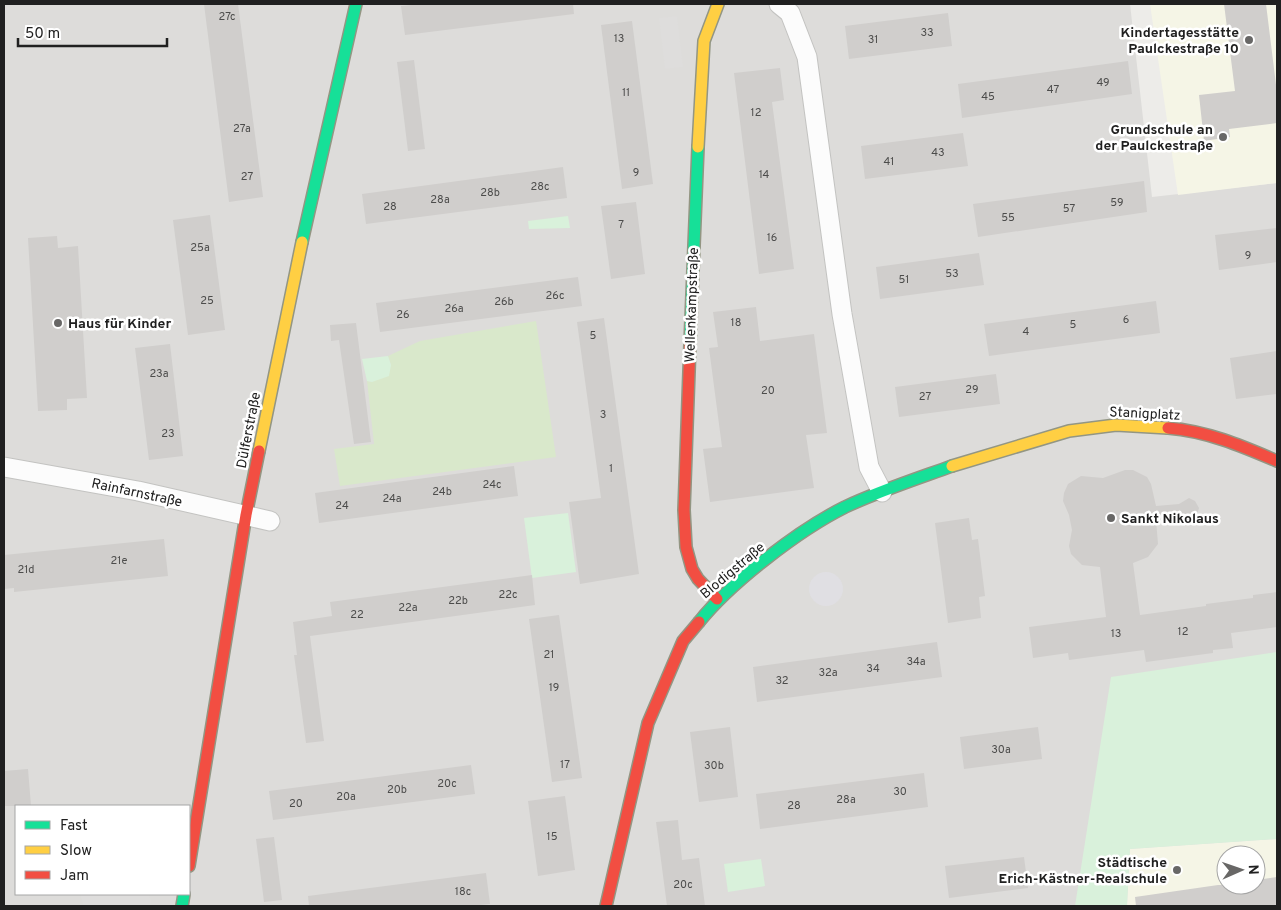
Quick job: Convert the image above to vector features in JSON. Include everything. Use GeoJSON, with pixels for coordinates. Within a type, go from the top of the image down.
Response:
{"type":"FeatureCollection","features":[{"type":"Feature","properties":{"kind":"street","name":"Dülferstraße"},"geometry":{"type":"LineString","coordinates":[[190,860],[246,515],[302,243],[356,4]]}},
{"type":"Feature","properties":{"kind":"street","name":"Wellenkampstraße"},"geometry":{"type":"LineString","coordinates":[[717,599],[698,578],[689,559],[685,534],[685,487],[696,189],[704,41],[708,23],[718,4]]}},
{"type":"Feature","properties":{"kind":"street"},"geometry":{"type":"LineString","coordinates":[[779,4],[790,13],[807,57],[842,314],[869,467],[882,492]]}},
{"type":"Feature","properties":{"kind":"street","name":"Stanigplatz"},"geometry":{"type":"LineString","coordinates":[[1009,447],[1069,431],[1116,425],[1144,426],[1182,428],[1224,439],[1277,461]]}},
{"type":"Feature","properties":{"kind":"street","name":"Blodigstraße"},"geometry":{"type":"LineString","coordinates":[[606,906],[648,723],[683,641],[717,599],[787,544],[844,508],[972,458],[1009,447]]}},
{"type":"Feature","properties":{"kind":"street","name":"Rainfarnstraße"},"geometry":{"type":"LineString","coordinates":[[8,465],[270,521]]}},
{"type":"Feature","properties":{"kind":"shaded area"},"geometry":{"type":"Polygon","coordinates":[[[4,4],[1130,4],[1152,197],[1277,183],[1277,839],[1130,849],[1127,906],[4,906],[4,4]]]}},
{"type":"Feature","properties":{"kind":"shaded area","name":"Grundschule an der Paulckestraße"},"geometry":{"type":"Polygon","coordinates":[[[1150,4],[1277,4],[1277,183],[1178,195],[1150,4]]]}},
{"type":"Feature","properties":{"kind":"shaded area"},"geometry":{"type":"Polygon","coordinates":[[[677,16],[683,67],[665,69],[659,18],[677,16]]]}},
{"type":"Feature","properties":{"kind":"shaded area"},"geometry":{"type":"Polygon","coordinates":[[[826,572],[838,577],[843,589],[838,601],[826,606],[814,601],[809,589],[814,577],[826,572]]]}},
{"type":"Feature","properties":{"kind":"shaded area","name":"Städtische Erich-Kästner-Realschule"},"geometry":{"type":"Polygon","coordinates":[[[1277,839],[1277,906],[1127,906],[1130,849],[1277,839]]]}},
{"type":"Feature","properties":{"kind":"shaded area"},"geometry":{"type":"Polygon","coordinates":[[[80,895],[149,895],[151,901],[150,906],[84,906],[80,895]]]}},
{"type":"Feature","properties":{"kind":"green space"},"geometry":{"type":"Polygon","coordinates":[[[568,216],[570,228],[529,229],[528,221],[568,216]]]}},
{"type":"Feature","properties":{"kind":"green space"},"geometry":{"type":"Polygon","coordinates":[[[536,321],[556,457],[340,486],[334,449],[374,444],[367,381],[372,382],[391,365],[388,356],[420,341],[536,321]]]}},
{"type":"Feature","properties":{"kind":"green space"},"geometry":{"type":"Polygon","coordinates":[[[388,356],[391,365],[389,376],[372,382],[367,381],[362,359],[388,356]]]}},
{"type":"Feature","properties":{"kind":"green space"},"geometry":{"type":"Polygon","coordinates":[[[568,513],[576,572],[532,578],[524,518],[568,513]]]}},
{"type":"Feature","properties":{"kind":"green space"},"geometry":{"type":"Polygon","coordinates":[[[1277,652],[1277,839],[1130,849],[1127,906],[1075,906],[1111,677],[1277,652]]]}},
{"type":"Feature","properties":{"kind":"green space"},"geometry":{"type":"Polygon","coordinates":[[[761,859],[765,886],[728,892],[724,864],[761,859]]]}},
{"type":"Feature","properties":{"kind":"building"},"geometry":{"type":"Polygon","coordinates":[[[204,4],[238,4],[263,197],[229,202],[204,4]]]}},
{"type":"Feature","properties":{"kind":"building"},"geometry":{"type":"Polygon","coordinates":[[[421,4],[573,4],[574,14],[405,35],[401,6],[421,4]]]}},
{"type":"Feature","properties":{"kind":"building","name":"Kindertagesstätte Paulckestraße 10"},"geometry":{"type":"Polygon","coordinates":[[[1224,4],[1266,4],[1277,93],[1277,123],[1229,129],[1230,137],[1204,141],[1199,95],[1235,91],[1224,4]]]}},
{"type":"Feature","properties":{"kind":"building"},"geometry":{"type":"Polygon","coordinates":[[[948,13],[952,46],[849,59],[845,26],[948,13]]]}},
{"type":"Feature","properties":{"kind":"building"},"geometry":{"type":"Polygon","coordinates":[[[632,21],[653,184],[622,189],[601,25],[632,21]]]}},
{"type":"Feature","properties":{"kind":"building"},"geometry":{"type":"Polygon","coordinates":[[[414,60],[425,149],[408,151],[397,62],[414,60]]]}},
{"type":"Feature","properties":{"kind":"building"},"geometry":{"type":"Polygon","coordinates":[[[1128,61],[1132,94],[962,118],[958,84],[1128,61]]]}},
{"type":"Feature","properties":{"kind":"building"},"geometry":{"type":"Polygon","coordinates":[[[780,68],[784,100],[772,102],[794,269],[759,274],[734,73],[780,68]]]}},
{"type":"Feature","properties":{"kind":"building"},"geometry":{"type":"Polygon","coordinates":[[[963,133],[968,166],[865,179],[861,146],[963,133]]]}},
{"type":"Feature","properties":{"kind":"building"},"geometry":{"type":"Polygon","coordinates":[[[563,167],[567,198],[366,224],[362,194],[563,167]]]}},
{"type":"Feature","properties":{"kind":"building"},"geometry":{"type":"Polygon","coordinates":[[[1144,181],[1147,212],[978,237],[973,204],[1144,181]]]}},
{"type":"Feature","properties":{"kind":"building"},"geometry":{"type":"Polygon","coordinates":[[[636,202],[645,274],[611,279],[601,206],[636,202]]]}},
{"type":"Feature","properties":{"kind":"building"},"geometry":{"type":"Polygon","coordinates":[[[210,215],[225,330],[188,335],[173,220],[210,215]]]}},
{"type":"Feature","properties":{"kind":"building"},"geometry":{"type":"Polygon","coordinates":[[[1277,228],[1277,262],[1219,270],[1215,235],[1277,228]]]}},
{"type":"Feature","properties":{"kind":"building","name":"Haus für Kinder"},"geometry":{"type":"Polygon","coordinates":[[[57,236],[58,248],[78,246],[87,398],[67,399],[67,410],[38,411],[28,238],[57,236]]]}},
{"type":"Feature","properties":{"kind":"building"},"geometry":{"type":"Polygon","coordinates":[[[979,253],[984,285],[880,299],[876,267],[979,253]]]}},
{"type":"Feature","properties":{"kind":"building"},"geometry":{"type":"Polygon","coordinates":[[[578,277],[582,306],[380,332],[376,303],[578,277]]]}},
{"type":"Feature","properties":{"kind":"building"},"geometry":{"type":"Polygon","coordinates":[[[1156,301],[1160,333],[989,356],[984,324],[1156,301]]]}},
{"type":"Feature","properties":{"kind":"building"},"geometry":{"type":"Polygon","coordinates":[[[756,307],[760,341],[814,334],[827,433],[806,435],[814,488],[710,502],[703,449],[722,447],[709,348],[718,347],[713,312],[756,307]]]}},
{"type":"Feature","properties":{"kind":"building"},"geometry":{"type":"Polygon","coordinates":[[[604,318],[639,574],[580,584],[569,502],[601,498],[577,322],[604,318]]]}},
{"type":"Feature","properties":{"kind":"building"},"geometry":{"type":"Polygon","coordinates":[[[356,323],[371,442],[354,444],[339,340],[331,341],[330,325],[356,323]]]}},
{"type":"Feature","properties":{"kind":"building"},"geometry":{"type":"Polygon","coordinates":[[[170,344],[183,456],[149,460],[135,348],[170,344]]]}},
{"type":"Feature","properties":{"kind":"building"},"geometry":{"type":"Polygon","coordinates":[[[1277,351],[1277,394],[1236,399],[1230,358],[1277,351]]]}},
{"type":"Feature","properties":{"kind":"building"},"geometry":{"type":"Polygon","coordinates":[[[996,374],[1000,404],[899,417],[895,387],[996,374]]]}},
{"type":"Feature","properties":{"kind":"building"},"geometry":{"type":"Polygon","coordinates":[[[514,466],[518,496],[319,523],[315,493],[514,466]]]}},
{"type":"Feature","properties":{"kind":"building"},"geometry":{"type":"Polygon","coordinates":[[[1125,470],[1133,470],[1147,477],[1151,484],[1156,506],[1179,504],[1189,498],[1195,501],[1199,508],[1197,515],[1192,518],[1180,515],[1156,520],[1158,544],[1148,557],[1133,563],[1140,615],[1206,606],[1206,604],[1253,598],[1253,595],[1277,592],[1277,627],[1231,633],[1233,648],[1213,650],[1213,653],[1146,662],[1144,650],[1069,660],[1068,653],[1033,658],[1029,627],[1106,617],[1100,567],[1082,565],[1071,554],[1069,546],[1072,530],[1069,515],[1063,501],[1064,493],[1068,484],[1081,476],[1103,478],[1125,470]]]}},
{"type":"Feature","properties":{"kind":"building"},"geometry":{"type":"Polygon","coordinates":[[[969,518],[972,540],[978,539],[985,596],[979,597],[981,618],[948,623],[935,523],[969,518]]]}},
{"type":"Feature","properties":{"kind":"building"},"geometry":{"type":"Polygon","coordinates":[[[164,539],[168,576],[14,592],[14,588],[4,589],[4,555],[164,539]]]}},
{"type":"Feature","properties":{"kind":"building"},"geometry":{"type":"Polygon","coordinates":[[[532,575],[535,605],[310,636],[324,741],[306,743],[294,655],[297,655],[293,622],[332,616],[330,602],[532,575]]]}},
{"type":"Feature","properties":{"kind":"building"},"geometry":{"type":"Polygon","coordinates":[[[559,615],[582,778],[552,782],[529,619],[559,615]]]}},
{"type":"Feature","properties":{"kind":"building"},"geometry":{"type":"Polygon","coordinates":[[[937,642],[942,677],[757,702],[753,667],[937,642]]]}},
{"type":"Feature","properties":{"kind":"building"},"geometry":{"type":"Polygon","coordinates":[[[730,727],[738,797],[699,802],[690,732],[730,727]]]}},
{"type":"Feature","properties":{"kind":"building"},"geometry":{"type":"Polygon","coordinates":[[[1038,727],[1042,759],[964,769],[960,737],[1038,727]]]}},
{"type":"Feature","properties":{"kind":"building"},"geometry":{"type":"Polygon","coordinates":[[[471,765],[475,794],[273,820],[269,791],[471,765]]]}},
{"type":"Feature","properties":{"kind":"building"},"geometry":{"type":"Polygon","coordinates":[[[28,769],[31,805],[4,806],[4,771],[28,769]]]}},
{"type":"Feature","properties":{"kind":"building"},"geometry":{"type":"Polygon","coordinates":[[[924,773],[928,807],[760,829],[756,794],[924,773]]]}},
{"type":"Feature","properties":{"kind":"building"},"geometry":{"type":"Polygon","coordinates":[[[565,796],[575,870],[538,876],[528,801],[565,796]]]}},
{"type":"Feature","properties":{"kind":"building"},"geometry":{"type":"Polygon","coordinates":[[[678,820],[682,860],[699,858],[705,906],[667,906],[656,822],[678,820]]]}},
{"type":"Feature","properties":{"kind":"building"},"geometry":{"type":"Polygon","coordinates":[[[274,837],[282,900],[264,902],[256,839],[274,837]]]}},
{"type":"Feature","properties":{"kind":"building"},"geometry":{"type":"Polygon","coordinates":[[[1024,857],[1028,888],[949,898],[945,866],[1024,857]]]}},
{"type":"Feature","properties":{"kind":"building"},"geometry":{"type":"Polygon","coordinates":[[[486,873],[490,904],[470,906],[309,906],[308,896],[486,873]]]}},
{"type":"Feature","properties":{"kind":"building"},"geometry":{"type":"Polygon","coordinates":[[[1277,877],[1277,906],[1136,906],[1135,897],[1216,885],[1216,895],[1266,895],[1266,879],[1277,877]]]}},
{"type":"Feature","properties":{"kind":"traffic: fast"},"geometry":{"type":"LineString","coordinates":[[302,242],[356,4]]}},
{"type":"Feature","properties":{"kind":"traffic: fast"},"geometry":{"type":"LineString","coordinates":[[690,344],[698,147]]}},
{"type":"Feature","properties":{"kind":"traffic: fast"},"geometry":{"type":"LineString","coordinates":[[699,622],[747,574],[807,529],[845,507],[898,485],[952,466]]}},
{"type":"Feature","properties":{"kind":"traffic: fast"},"geometry":{"type":"LineString","coordinates":[[182,906],[184,895]]}},
{"type":"Feature","properties":{"kind":"traffic: slow"},"geometry":{"type":"LineString","coordinates":[[698,147],[704,41],[718,4]]}},
{"type":"Feature","properties":{"kind":"traffic: slow"},"geometry":{"type":"LineString","coordinates":[[259,451],[302,242]]}},
{"type":"Feature","properties":{"kind":"traffic: slow"},"geometry":{"type":"LineString","coordinates":[[952,466],[1069,431],[1116,425],[1168,428]]}},
{"type":"Feature","properties":{"kind":"traffic: jam"},"geometry":{"type":"LineString","coordinates":[[690,344],[684,510],[686,547],[692,569],[698,579],[717,599]]}},
{"type":"Feature","properties":{"kind":"traffic: jam"},"geometry":{"type":"LineString","coordinates":[[1168,428],[1197,432],[1277,461]]}},
{"type":"Feature","properties":{"kind":"traffic: jam"},"geometry":{"type":"LineString","coordinates":[[190,860],[246,515],[259,451]]}},
{"type":"Feature","properties":{"kind":"traffic: jam"},"geometry":{"type":"LineString","coordinates":[[606,906],[648,723],[683,641],[699,622]]}},
{"type":"Feature","properties":{"kind":"place","name":"Kindertagesstätte Paulckestraße 10"},"geometry":{"type":"Point","coordinates":[1249,40]}},
{"type":"Feature","properties":{"kind":"place","name":"Grundschule an der Paulckestraße"},"geometry":{"type":"Point","coordinates":[1223,137]}},
{"type":"Feature","properties":{"kind":"place","name":"Haus für Kinder"},"geometry":{"type":"Point","coordinates":[58,323]}},
{"type":"Feature","properties":{"kind":"place","name":"Sankt Nikolaus"},"geometry":{"type":"Point","coordinates":[1111,518]}},
{"type":"Feature","properties":{"kind":"place","name":"Städtische Erich-Kästner-Realschule"},"geometry":{"type":"Point","coordinates":[1177,870]}}]}
